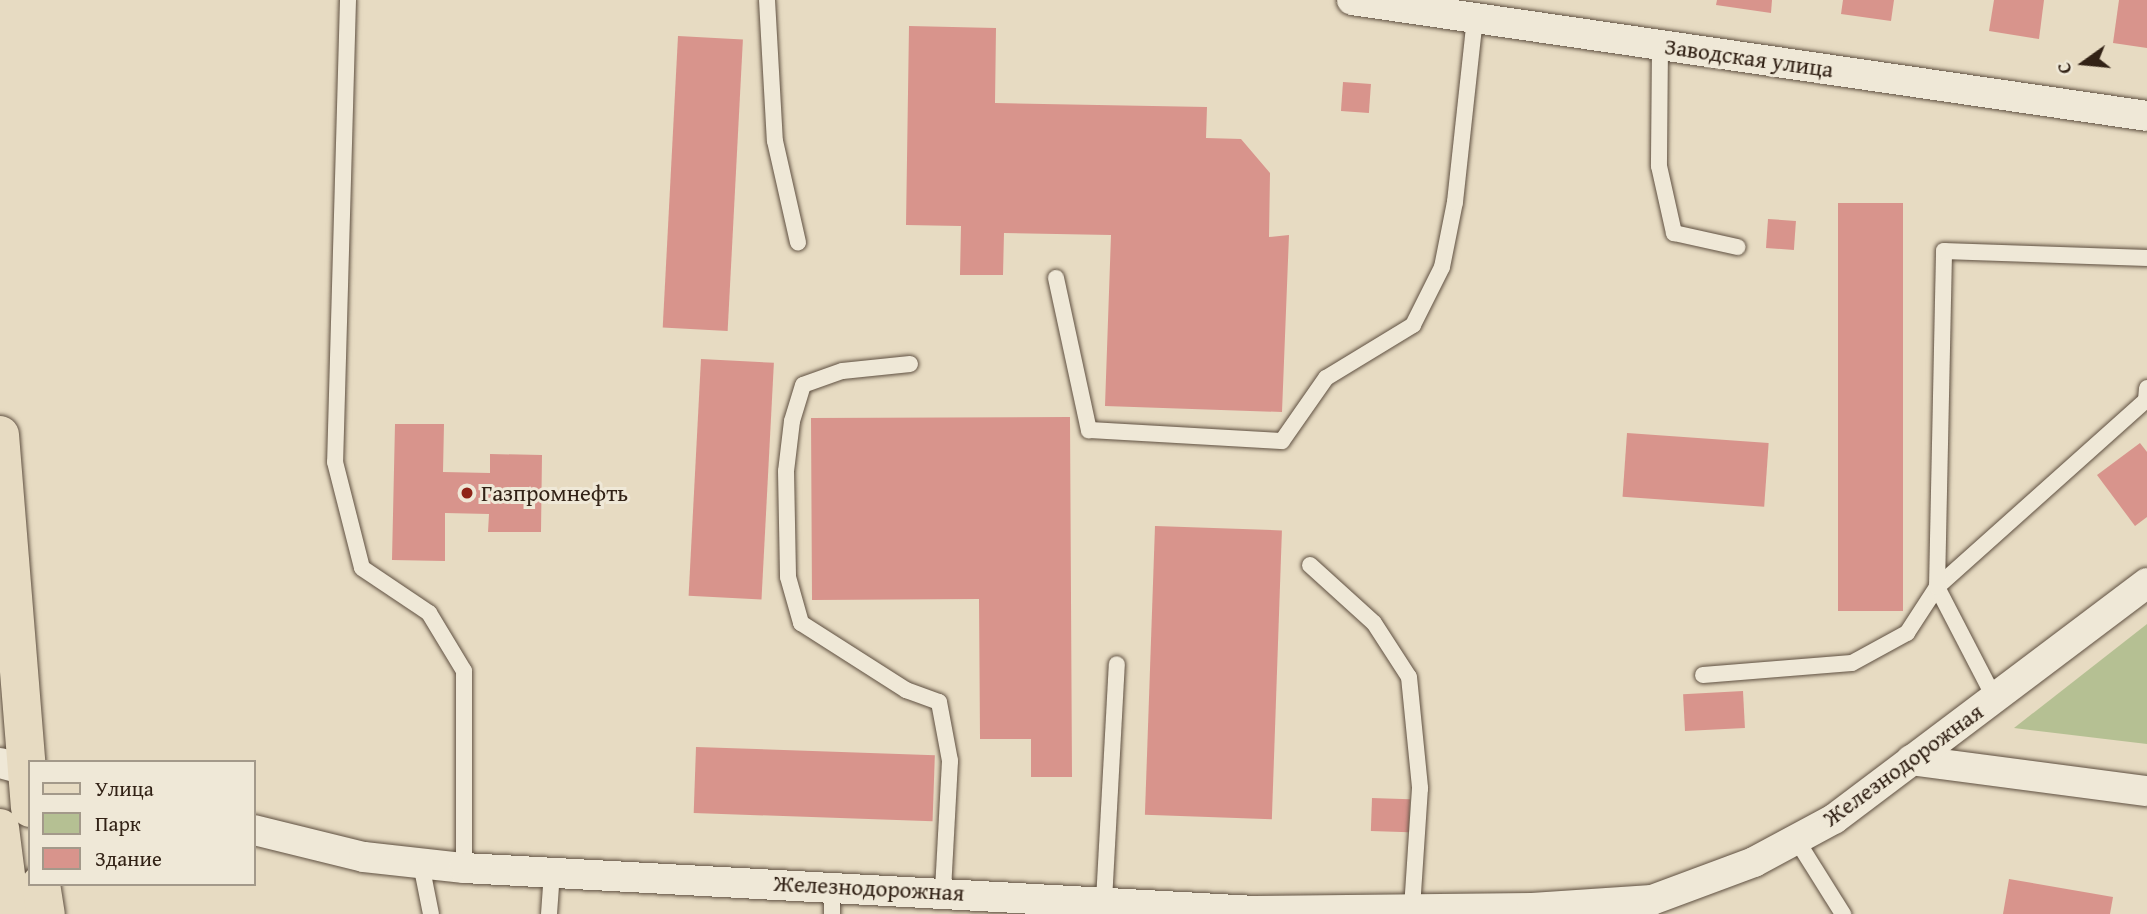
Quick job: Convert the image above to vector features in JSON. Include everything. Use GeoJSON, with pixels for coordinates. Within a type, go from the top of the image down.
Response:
{"type":"FeatureCollection","features":[{"type":"Feature","properties":{"kind":"main road"},"geometry":{"type":"LineString","coordinates":[[0,435],[18,768],[28,801]]}},
{"type":"Feature","properties":{"kind":"main road"},"geometry":{"type":"LineString","coordinates":[[0,828],[11,914]]}},
{"type":"Feature","properties":{"kind":"main road"},"geometry":{"type":"LineString","coordinates":[[41,886],[46,914]]}},
{"type":"Feature","properties":{"kind":"street","name":"Заводская улица"},"geometry":{"type":"LineString","coordinates":[[1352,0],[2147,116]]}},
{"type":"Feature","properties":{"kind":"street","name":"Железнодорожная"},"geometry":{"type":"LineString","coordinates":[[256,831],[364,858],[464,868],[552,872],[832,900],[943,892],[984,904],[1104,901],[1256,912],[1564,910],[1652,900],[1754,862],[1834,820],[2147,583]]}},
{"type":"Feature","properties":{"kind":"street"},"geometry":{"type":"LineString","coordinates":[[1912,760],[2147,791]]}},
{"type":"Feature","properties":{"kind":"lane"},"geometry":{"type":"LineString","coordinates":[[348,0],[335,462],[362,568],[429,613],[464,671],[464,868]]}},
{"type":"Feature","properties":{"kind":"lane"},"geometry":{"type":"LineString","coordinates":[[767,0],[775,141],[798,242]]}},
{"type":"Feature","properties":{"kind":"lane"},"geometry":{"type":"LineString","coordinates":[[1056,278],[1089,430],[1282,441],[1326,378],[1413,325],[1442,267],[1455,202],[1475,18]]}},
{"type":"Feature","properties":{"kind":"lane"},"geometry":{"type":"LineString","coordinates":[[1660,45],[1659,166],[1674,233],[1737,247]]}},
{"type":"Feature","properties":{"kind":"lane"},"geometry":{"type":"LineString","coordinates":[[1994,698],[1937,587],[1944,251],[2147,258]]}},
{"type":"Feature","properties":{"kind":"lane"},"geometry":{"type":"LineString","coordinates":[[910,363],[842,371],[803,385],[792,421],[786,471],[788,576],[801,623],[906,690],[939,702],[950,761],[943,892]]}},
{"type":"Feature","properties":{"kind":"lane"},"geometry":{"type":"LineString","coordinates":[[1703,675],[1852,663],[1907,633],[1937,587],[2146,400],[2147,388]]}},
{"type":"Feature","properties":{"kind":"lane"},"geometry":{"type":"LineString","coordinates":[[1310,565],[1374,623],[1409,677],[1420,788],[1412,909]]}},
{"type":"Feature","properties":{"kind":"lane"},"geometry":{"type":"LineString","coordinates":[[1104,901],[1117,664]]}},
{"type":"Feature","properties":{"kind":"lane"},"geometry":{"type":"LineString","coordinates":[[1796,839],[1843,914]]}},
{"type":"Feature","properties":{"kind":"lane"},"geometry":{"type":"LineString","coordinates":[[421,864],[431,914]]}},
{"type":"Feature","properties":{"kind":"lane"},"geometry":{"type":"LineString","coordinates":[[549,914],[552,872]]}},
{"type":"Feature","properties":{"kind":"green space"},"geometry":{"type":"Polygon","coordinates":[[[2147,624],[2147,744],[2014,728],[2147,624]]]}},
{"type":"Feature","properties":{"kind":"building"},"geometry":{"type":"Polygon","coordinates":[[[1717,0],[1772,0],[1771,13],[1716,5],[1717,0]]]}},
{"type":"Feature","properties":{"kind":"building"},"geometry":{"type":"Polygon","coordinates":[[[1843,0],[1894,0],[1891,21],[1841,14],[1843,0]]]}},
{"type":"Feature","properties":{"kind":"building"},"geometry":{"type":"Polygon","coordinates":[[[1994,0],[2044,0],[2039,39],[1989,31],[1994,0]]]}},
{"type":"Feature","properties":{"kind":"building"},"geometry":{"type":"Polygon","coordinates":[[[2119,0],[2147,0],[2147,48],[2113,43],[2119,0]]]}},
{"type":"Feature","properties":{"kind":"building"},"geometry":{"type":"Polygon","coordinates":[[[909,26],[996,28],[995,103],[1207,107],[1206,138],[1241,139],[1270,173],[1269,237],[1289,235],[1282,412],[1105,406],[1111,235],[1004,233],[1003,275],[960,275],[961,226],[906,225],[909,26]]]}},
{"type":"Feature","properties":{"kind":"building"},"geometry":{"type":"Polygon","coordinates":[[[678,36],[743,39],[728,331],[663,328],[678,36]]]}},
{"type":"Feature","properties":{"kind":"building"},"geometry":{"type":"Polygon","coordinates":[[[1343,82],[1371,84],[1369,113],[1341,111],[1343,82]]]}},
{"type":"Feature","properties":{"kind":"building"},"geometry":{"type":"Polygon","coordinates":[[[1838,203],[1903,203],[1903,611],[1838,611],[1838,203]]]}},
{"type":"Feature","properties":{"kind":"building"},"geometry":{"type":"Polygon","coordinates":[[[1768,219],[1796,221],[1794,250],[1766,248],[1768,219]]]}},
{"type":"Feature","properties":{"kind":"building"},"geometry":{"type":"Polygon","coordinates":[[[701,359],[774,363],[761,599],[689,596],[701,359]]]}},
{"type":"Feature","properties":{"kind":"building"},"geometry":{"type":"Polygon","coordinates":[[[1070,417],[1072,777],[1031,777],[1031,739],[980,739],[979,599],[812,600],[811,418],[1070,417]]]}},
{"type":"Feature","properties":{"kind":"building","name":"Газпромнефть"},"geometry":{"type":"Polygon","coordinates":[[[395,424],[444,424],[443,472],[490,473],[490,454],[542,455],[541,532],[488,532],[489,514],[445,513],[445,561],[392,560],[395,424]]]}},
{"type":"Feature","properties":{"kind":"building"},"geometry":{"type":"Polygon","coordinates":[[[1627,433],[1769,443],[1764,507],[1623,497],[1627,433]]]}},
{"type":"Feature","properties":{"kind":"building"},"geometry":{"type":"Polygon","coordinates":[[[2140,443],[2147,452],[2147,517],[2135,526],[2097,475],[2140,443]]]}},
{"type":"Feature","properties":{"kind":"building"},"geometry":{"type":"Polygon","coordinates":[[[1155,526],[1282,530],[1272,819],[1145,815],[1155,526]]]}},
{"type":"Feature","properties":{"kind":"building"},"geometry":{"type":"Polygon","coordinates":[[[1743,691],[1745,728],[1685,731],[1683,694],[1743,691]]]}},
{"type":"Feature","properties":{"kind":"building"},"geometry":{"type":"Polygon","coordinates":[[[696,747],[935,755],[933,821],[694,813],[696,747]]]}},
{"type":"Feature","properties":{"kind":"building"},"geometry":{"type":"Polygon","coordinates":[[[1372,798],[1410,799],[1409,832],[1371,831],[1372,798]]]}},
{"type":"Feature","properties":{"kind":"building"},"geometry":{"type":"Polygon","coordinates":[[[2009,879],[2113,897],[2110,914],[2003,914],[2009,879]]]}},
{"type":"Feature","properties":{"kind":"place","name":"Газпромнефть"},"geometry":{"type":"Point","coordinates":[467,493]}}]}
